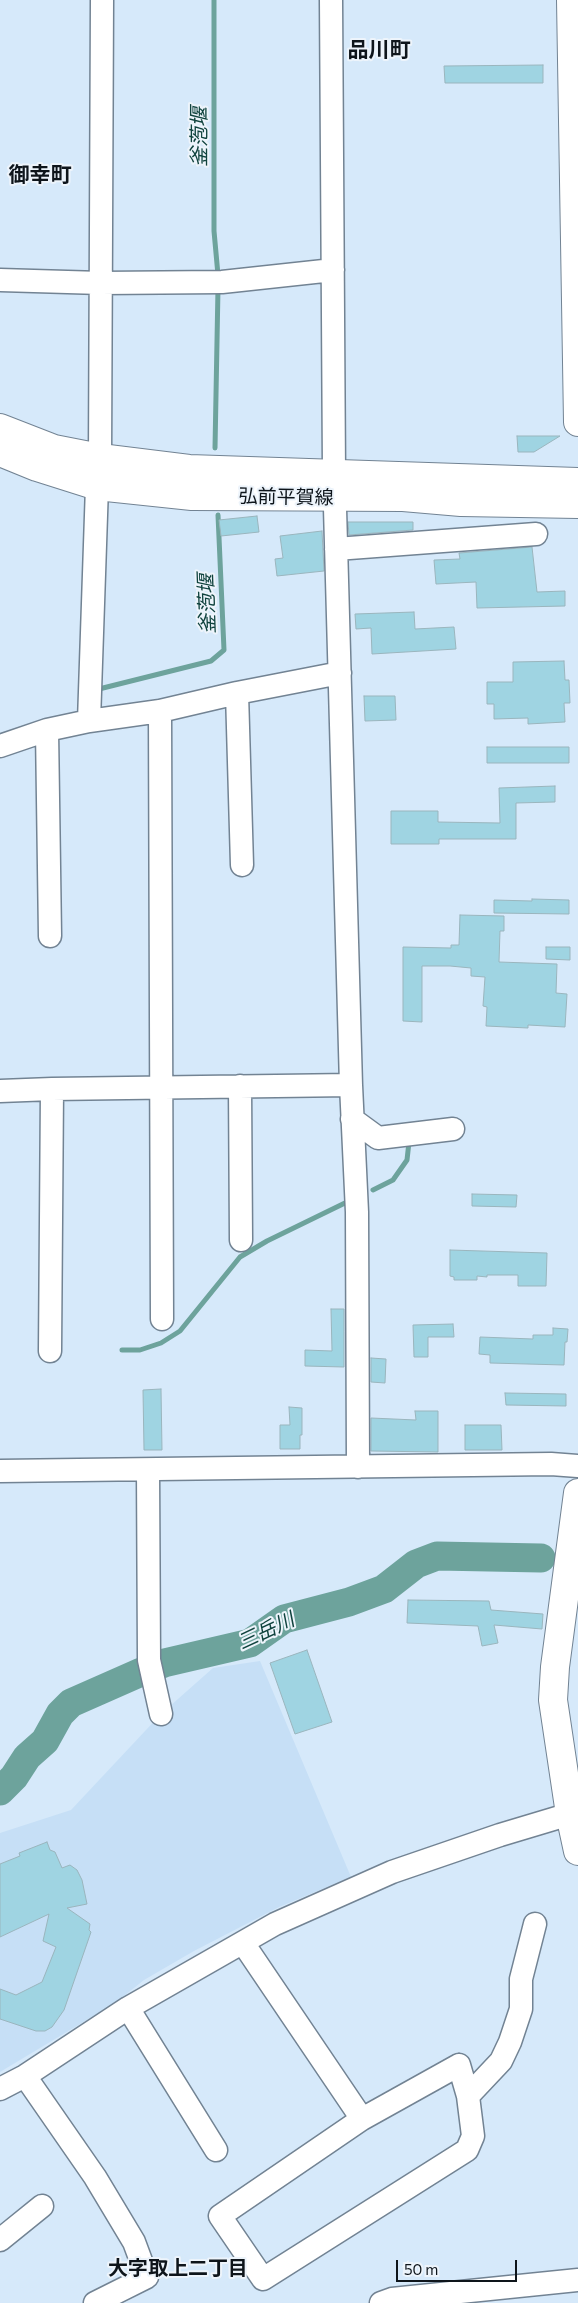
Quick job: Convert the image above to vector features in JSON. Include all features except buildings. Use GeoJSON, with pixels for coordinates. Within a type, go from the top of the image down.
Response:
{"type":"FeatureCollection","features":[{"type":"Feature","properties":{"kind":"main road"},"geometry":{"type":"LineString","coordinates":[[571,0],[575,116],[578,422]]}},
{"type":"Feature","properties":{"kind":"main road","name":"弘前平賀線"},"geometry":{"type":"LineString","coordinates":[[0,428],[54,449],[100,458],[334,485],[403,497],[462,502],[578,504]]}},
{"type":"Feature","properties":{"kind":"main road","name":"弘前平賀線"},"geometry":{"type":"LineString","coordinates":[[0,452],[37,467],[97,486],[192,496],[334,485],[578,482]]}},
{"type":"Feature","properties":{"kind":"main road"},"geometry":{"type":"LineString","coordinates":[[578,1493],[555,1667],[554,1700],[570,1814],[578,1851]]}},
{"type":"Feature","properties":{"kind":"street"},"geometry":{"type":"LineString","coordinates":[[100,458],[102,0]]}},
{"type":"Feature","properties":{"kind":"street"},"geometry":{"type":"LineString","coordinates":[[331,0],[334,485],[350,1085],[357,1212],[358,1467]]}},
{"type":"Feature","properties":{"kind":"street"},"geometry":{"type":"LineString","coordinates":[[0,280],[101,283],[222,282],[333,270]]}},
{"type":"Feature","properties":{"kind":"street"},"geometry":{"type":"LineString","coordinates":[[89,721],[97,486]]}},
{"type":"Feature","properties":{"kind":"street"},"geometry":{"type":"LineString","coordinates":[[336,549],[536,534]]}},
{"type":"Feature","properties":{"kind":"street"},"geometry":{"type":"LineString","coordinates":[[0,746],[47,730],[89,721],[160,711],[237,693],[340,673]]}},
{"type":"Feature","properties":{"kind":"street"},"geometry":{"type":"LineString","coordinates":[[237,693],[242,865]]}},
{"type":"Feature","properties":{"kind":"street"},"geometry":{"type":"LineString","coordinates":[[160,711],[162,1318]]}},
{"type":"Feature","properties":{"kind":"street"},"geometry":{"type":"LineString","coordinates":[[47,730],[50,936]]}},
{"type":"Feature","properties":{"kind":"street"},"geometry":{"type":"LineString","coordinates":[[0,1091],[52,1088],[350,1085]]}},
{"type":"Feature","properties":{"kind":"street"},"geometry":{"type":"LineString","coordinates":[[240,1086],[241,1240]]}},
{"type":"Feature","properties":{"kind":"street"},"geometry":{"type":"LineString","coordinates":[[50,1351],[52,1088]]}},
{"type":"Feature","properties":{"kind":"street"},"geometry":{"type":"LineString","coordinates":[[352,1119],[378,1138],[440,1124]]}},
{"type":"Feature","properties":{"kind":"street"},"geometry":{"type":"LineString","coordinates":[[0,1470],[148,1470],[551,1464],[578,1466]]}},
{"type":"Feature","properties":{"kind":"street"},"geometry":{"type":"LineString","coordinates":[[148,1470],[150,1668],[161,1714]]}},
{"type":"Feature","properties":{"kind":"street"},"geometry":{"type":"LineString","coordinates":[[0,2089],[24,2076],[128,2008],[274,1924],[392,1872],[500,1835],[570,1814]]}},
{"type":"Feature","properties":{"kind":"street"},"geometry":{"type":"LineString","coordinates":[[468,2096],[501,2061],[510,2042],[521,2009],[521,1979],[535,1924]]}},
{"type":"Feature","properties":{"kind":"street"},"geometry":{"type":"LineString","coordinates":[[243,1943],[362,2119]]}},
{"type":"Feature","properties":{"kind":"street"},"geometry":{"type":"LineString","coordinates":[[128,2008],[216,2150]]}},
{"type":"Feature","properties":{"kind":"street"},"geometry":{"type":"LineString","coordinates":[[459,2065],[468,2096],[473,2136],[467,2150],[263,2280],[220,2216],[362,2119],[459,2065]]}},
{"type":"Feature","properties":{"kind":"street"},"geometry":{"type":"LineString","coordinates":[[24,2076],[95,2177],[134,2242],[148,2277],[95,2303]]}},
{"type":"Feature","properties":{"kind":"street"},"geometry":{"type":"LineString","coordinates":[[0,2240],[42,2206]]}},
{"type":"Feature","properties":{"kind":"street"},"geometry":{"type":"LineString","coordinates":[[381,2303],[392,2299],[578,2280]]}},
{"type":"Feature","properties":{"kind":"shaded area"},"geometry":{"type":"Polygon","coordinates":[[[260,1661],[351,1877],[279,1907],[194,1951],[144,1980],[115,2003],[0,2072],[0,1833],[71,1810],[161,1714],[213,1668],[260,1661]]]}},
{"type":"Feature","properties":{"kind":"waterway","name":"釜萢堰"},"geometry":{"type":"LineString","coordinates":[[214,0],[214,231],[218,275]]}},
{"type":"Feature","properties":{"kind":"waterway","name":"釜萢堰"},"geometry":{"type":"LineString","coordinates":[[215,448],[218,288]]}},
{"type":"Feature","properties":{"kind":"waterway","name":"釜萢堰"},"geometry":{"type":"LineString","coordinates":[[99,689],[211,661],[224,650],[218,515]]}},
{"type":"Feature","properties":{"kind":"waterway"},"geometry":{"type":"LineString","coordinates":[[373,1190],[393,1180],[407,1160],[409,1142]]}},
{"type":"Feature","properties":{"kind":"waterway"},"geometry":{"type":"LineString","coordinates":[[122,1350],[140,1350],[161,1343],[180,1331],[240,1257],[267,1241],[347,1202]]}},
{"type":"Feature","properties":{"kind":"waterway","name":"三岳川"},"geometry":{"type":"LineString","coordinates":[[0,1791],[14,1777],[27,1757],[45,1741],[60,1714],[71,1703],[139,1673],[164,1663],[250,1643],[284,1619],[349,1602],[384,1589],[416,1564],[437,1556],[541,1558]]}},
{"type":"Feature","properties":{"kind":"district","name":"品川町"},"geometry":{"type":"Point","coordinates":[379,50]}},
{"type":"Feature","properties":{"kind":"district","name":"御幸町"},"geometry":{"type":"Point","coordinates":[40,175]}},
{"type":"Feature","properties":{"kind":"district","name":"大字取上二丁目"},"geometry":{"type":"Point","coordinates":[178,2268]}}]}
